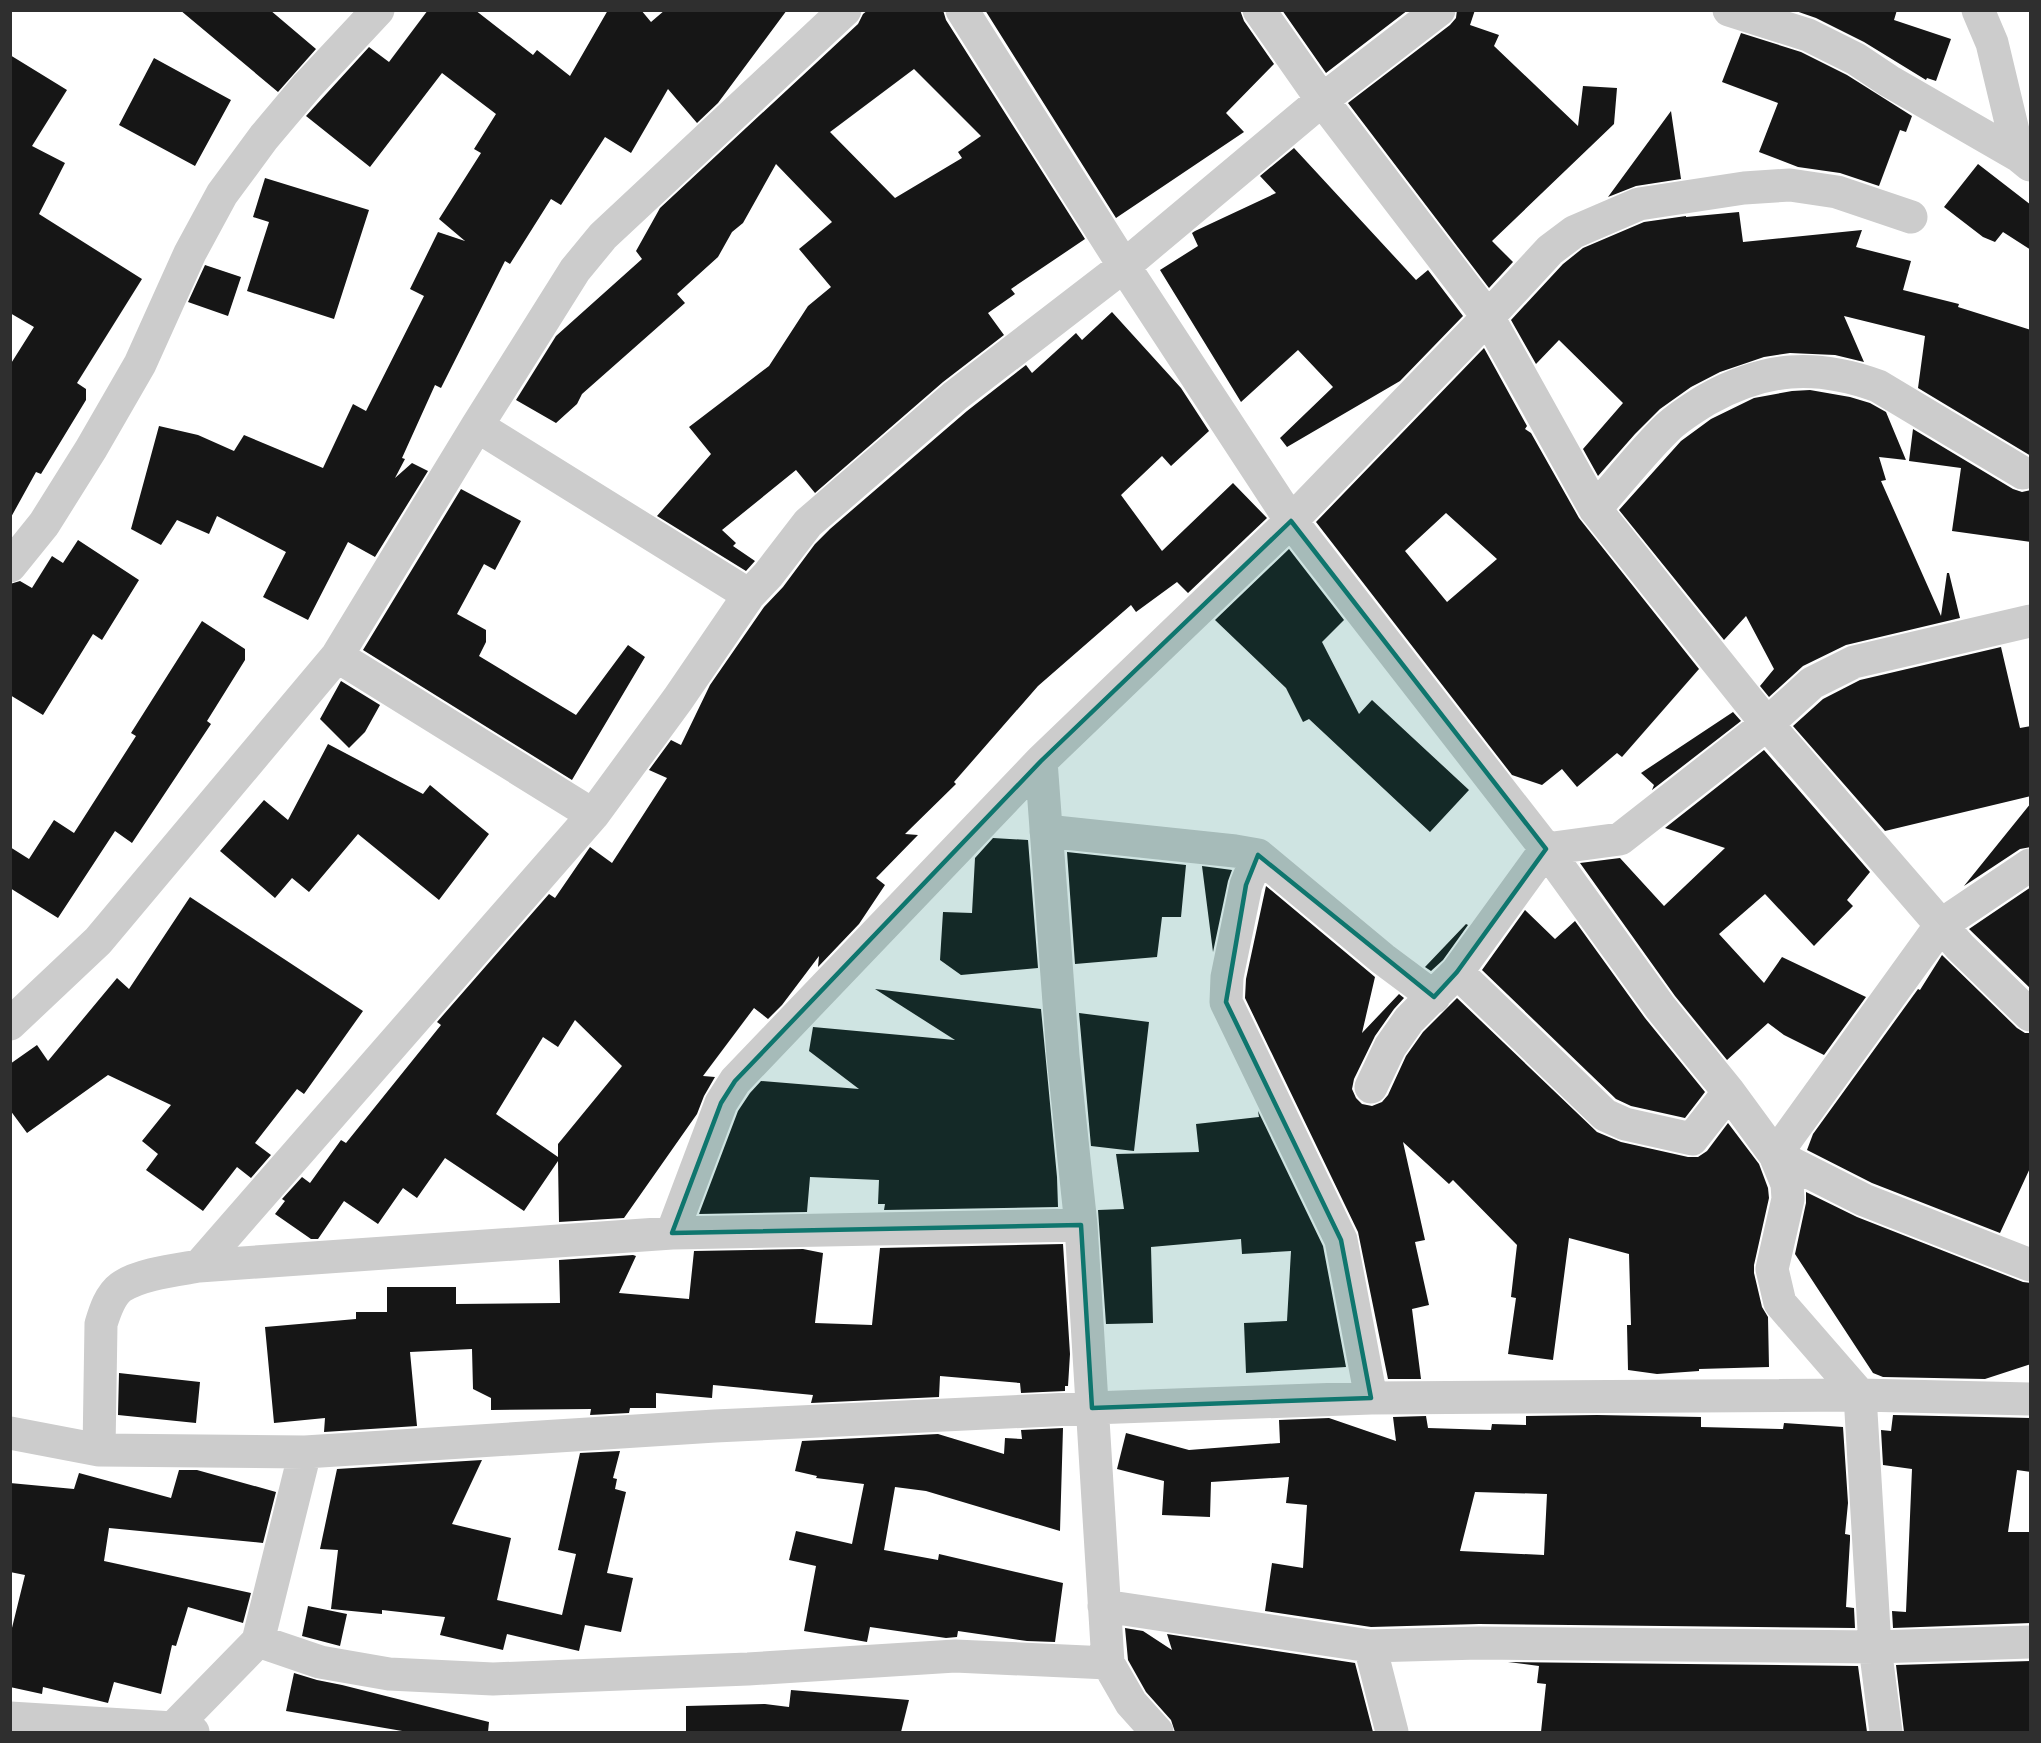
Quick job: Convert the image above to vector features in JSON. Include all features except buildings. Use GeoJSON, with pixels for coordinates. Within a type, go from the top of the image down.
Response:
{"type":"FeatureCollection","features":[{"type":"Feature","properties":{"kind":"street"},"geometry":{"type":"LineString","coordinates":[[10,566],[44,524],[140,364],[190,253],[222,194],[264,137],[307,86],[378,10]]}},
{"type":"Feature","properties":{"kind":"street"},"geometry":{"type":"LineString","coordinates":[[10,1024],[98,941],[338,656],[477,426],[575,270],[603,236],[845,10]]}},
{"type":"Feature","properties":{"kind":"street"},"geometry":{"type":"LineString","coordinates":[[962,10],[1124,266],[1291,520],[1546,849],[1660,1007],[1729,1092],[1776,1155],[1787,1184],[1788,1199],[1772,1269],[1780,1303],[1860,1395],[1875,1647],[1886,1732]]}},
{"type":"Feature","properties":{"kind":"street"},"geometry":{"type":"LineString","coordinates":[[1259,10],[1323,100],[1488,317],[1595,509],[1767,724],[1960,947],[2031,1015]]}},
{"type":"Feature","properties":{"kind":"street"},"geometry":{"type":"LineString","coordinates":[[199,1266],[593,815],[678,699],[749,596],[808,523],[955,396],[1124,266],[1323,100],[1439,10]]}},
{"type":"Feature","properties":{"kind":"street"},"geometry":{"type":"LineString","coordinates":[[1729,10],[1808,34],[1856,59],[1888,81],[2025,161]]}},
{"type":"Feature","properties":{"kind":"street"},"geometry":{"type":"LineString","coordinates":[[1978,10],[1992,43],[2025,161]]}},
{"type":"Feature","properties":{"kind":"street"},"geometry":{"type":"LineString","coordinates":[[672,1233],[721,1103],[735,1081],[1041,761],[1291,520],[1550,250],[1574,232],[1639,204],[1744,188],[1790,185],[1837,192],[1911,217]]}},
{"type":"Feature","properties":{"kind":"street"},"geometry":{"type":"LineString","coordinates":[[1595,509],[1669,426],[1688,411],[1724,390],[1761,376],[1785,371],[1854,377],[1878,386],[2023,473]]}},
{"type":"Feature","properties":{"kind":"street"},"geometry":{"type":"LineString","coordinates":[[477,426],[749,596]]}},
{"type":"Feature","properties":{"kind":"street"},"geometry":{"type":"LineString","coordinates":[[1371,1087],[1390,1047],[1409,1020],[1457,972],[1546,849],[1620,839],[1767,724],[1812,683],[1854,662],[2031,621]]}},
{"type":"Feature","properties":{"kind":"street"},"geometry":{"type":"LineString","coordinates":[[338,656],[593,815]]}},
{"type":"Feature","properties":{"kind":"street"},"geometry":{"type":"LineString","coordinates":[[1041,761],[1063,1056],[1081,1225],[1108,1663],[1131,1703],[1157,1732]]}},
{"type":"Feature","properties":{"kind":"street"},"geometry":{"type":"LineString","coordinates":[[1046,831],[1258,855],[1383,959],[1434,997]]}},
{"type":"Feature","properties":{"kind":"street"},"geometry":{"type":"LineString","coordinates":[[1258,855],[1246,885],[1227,977],[1226,1002],[1341,1240],[1371,1398]]}},
{"type":"Feature","properties":{"kind":"street"},"geometry":{"type":"LineString","coordinates":[[1776,1155],[1941,925],[2031,865]]}},
{"type":"Feature","properties":{"kind":"street"},"geometry":{"type":"LineString","coordinates":[[1457,972],[1605,1115],[1625,1124],[1692,1139],[1729,1092]]}},
{"type":"Feature","properties":{"kind":"street"},"geometry":{"type":"LineString","coordinates":[[1776,1155],[1864,1200],[2031,1265]]}},
{"type":"Feature","properties":{"kind":"street"},"geometry":{"type":"LineString","coordinates":[[99,1450],[101,1324],[106,1306],[121,1287],[142,1278],[199,1266],[672,1233],[1081,1225]]}},
{"type":"Feature","properties":{"kind":"street"},"geometry":{"type":"LineString","coordinates":[[10,1433],[99,1450],[305,1452],[716,1426],[1092,1408],[1371,1398],[1860,1395],[2031,1399]]}},
{"type":"Feature","properties":{"kind":"street"},"geometry":{"type":"LineString","coordinates":[[10,1718],[183,1730],[258,1641],[305,1452]]}},
{"type":"Feature","properties":{"kind":"street"},"geometry":{"type":"LineString","coordinates":[[1104,1606],[1370,1646],[1479,1643],[1875,1647],[2031,1642]]}},
{"type":"Feature","properties":{"kind":"street"},"geometry":{"type":"LineString","coordinates":[[258,1641],[320,1662],[389,1674],[493,1679],[748,1669],[955,1656],[1108,1663]]}},
{"type":"Feature","properties":{"kind":"street"},"geometry":{"type":"LineString","coordinates":[[1370,1646],[1392,1732]]}},
{"type":"Feature","properties":{"kind":"highlighted area"},"geometry":{"type":"Polygon","coordinates":[[[1291,521],[1546,849],[1457,972],[1434,997],[1258,855],[1246,885],[1226,1002],[1341,1240],[1371,1398],[1092,1408],[1081,1225],[672,1233],[721,1103],[735,1081],[1041,761],[1291,521]]]}}]}
